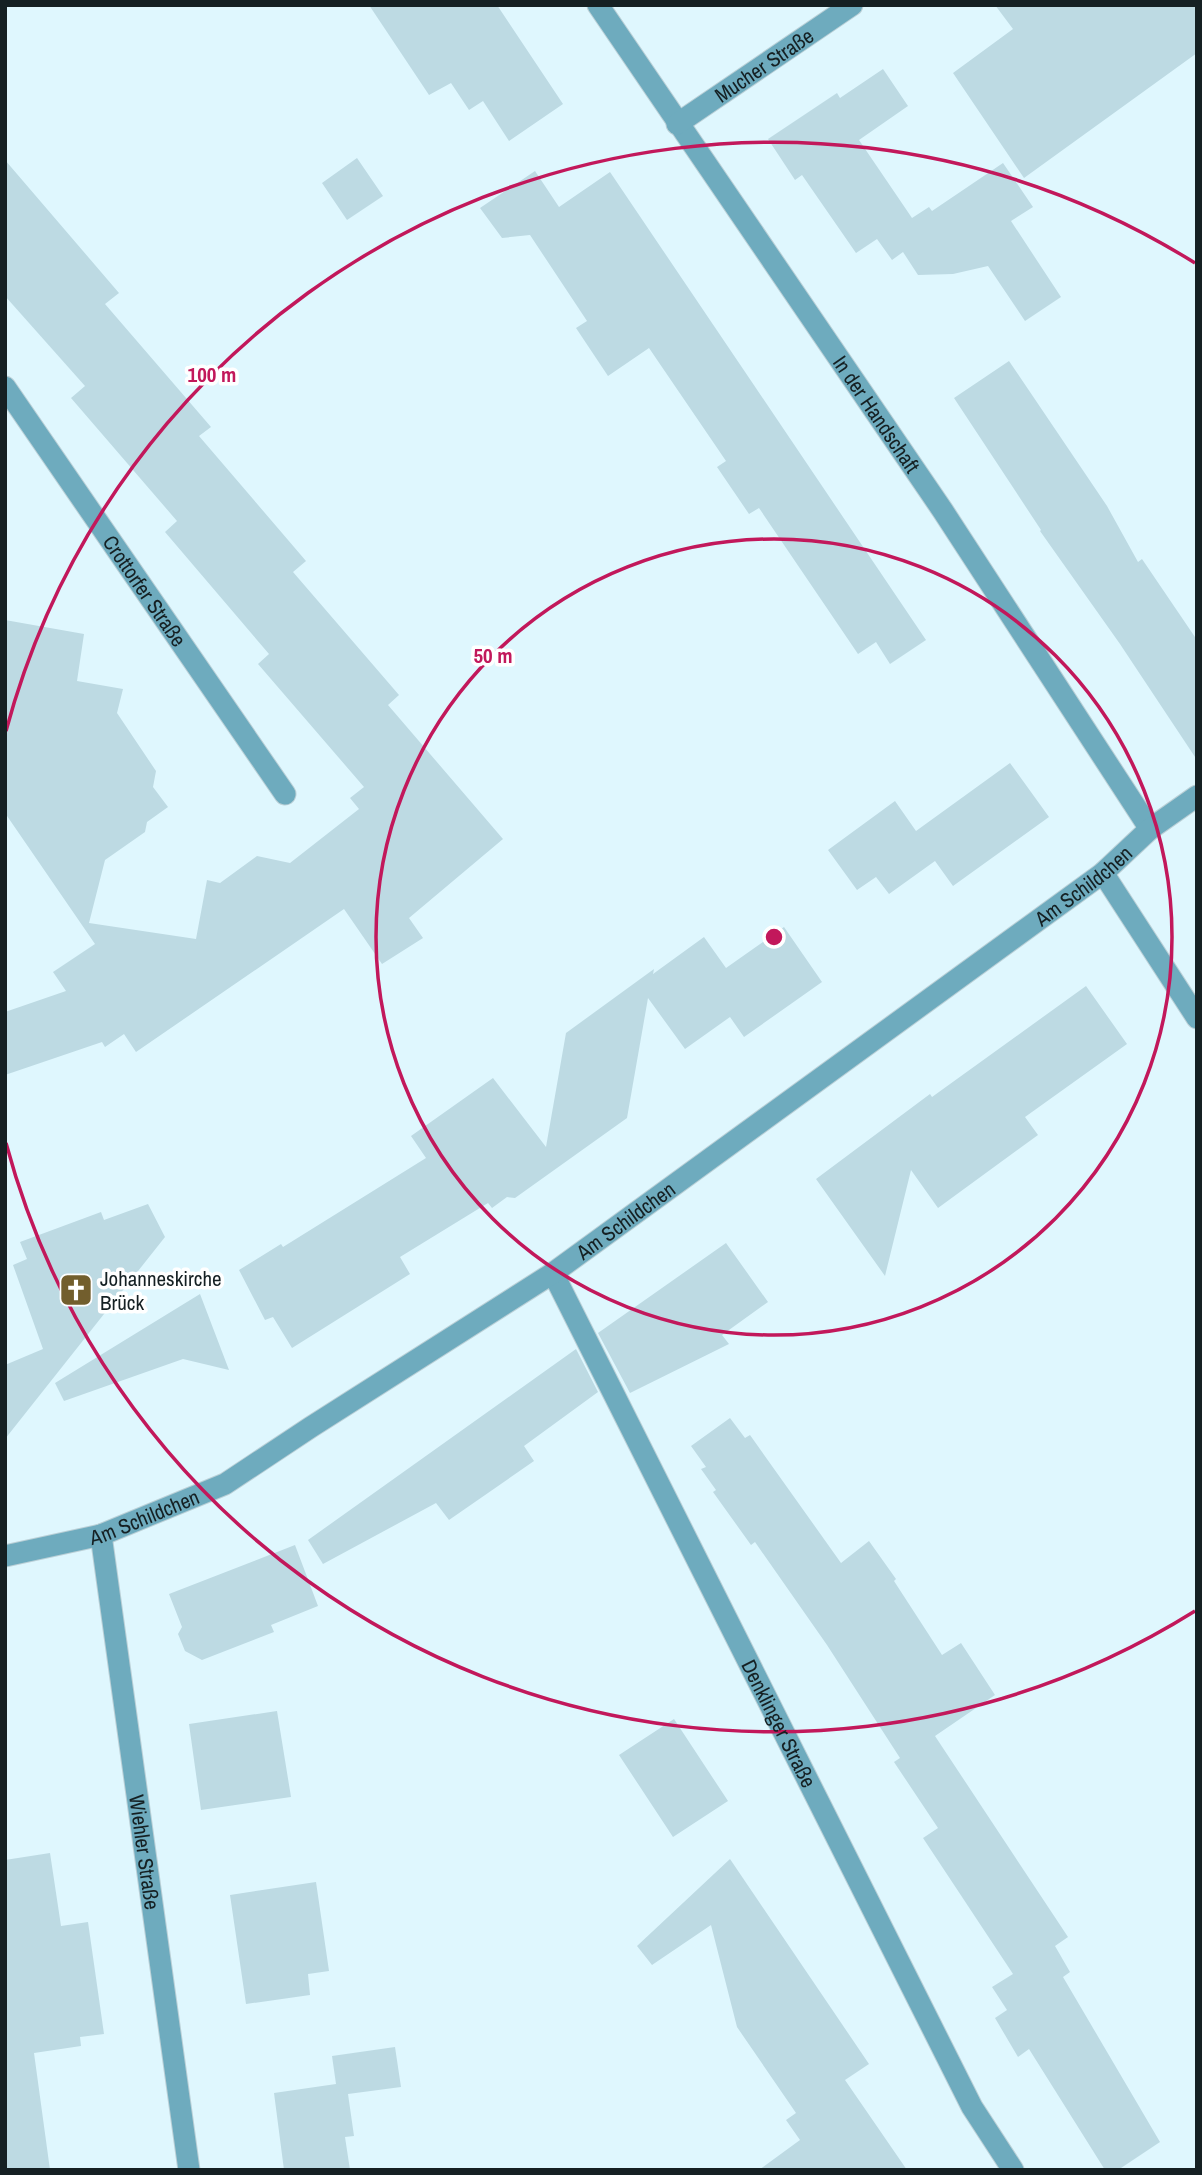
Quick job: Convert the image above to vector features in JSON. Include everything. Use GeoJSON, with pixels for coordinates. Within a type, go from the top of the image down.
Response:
{"type":"FeatureCollection","features":[{"type":"Feature","properties":{"kind":"street","name":"In der Handschaft"},"geometry":{"type":"LineString","coordinates":[[598,5],[943,511],[1150,829]]}},
{"type":"Feature","properties":{"kind":"street","name":"Mucher Straße"},"geometry":{"type":"LineString","coordinates":[[677,124],[852,5]]}},
{"type":"Feature","properties":{"kind":"street","name":"Crottorfer Straße"},"geometry":{"type":"LineString","coordinates":[[5,387],[285,794]]}},
{"type":"Feature","properties":{"kind":"street","name":"Am Schildchen"},"geometry":{"type":"LineString","coordinates":[[5,1556],[102,1535],[225,1484],[553,1273],[1104,873],[1150,829],[1197,796]]}},
{"type":"Feature","properties":{"kind":"street"},"geometry":{"type":"LineString","coordinates":[[1104,873],[1197,1018]]}},
{"type":"Feature","properties":{"kind":"street","name":"Denklinger Straße"},"geometry":{"type":"LineString","coordinates":[[553,1273],[965,2095],[1013,2170]]}},
{"type":"Feature","properties":{"kind":"street","name":"Wiehler Straße"},"geometry":{"type":"LineString","coordinates":[[102,1535],[189,2170]]}},
{"type":"Feature","properties":{"kind":"building"},"geometry":{"type":"Polygon","coordinates":[[[369,5],[497,5],[563,104],[509,141],[483,101],[469,110],[451,83],[429,95],[369,5]]]}},
{"type":"Feature","properties":{"kind":"building"},"geometry":{"type":"Polygon","coordinates":[[[995,5],[1197,5],[1197,53],[1024,178],[953,73],[1013,29],[995,5]]]}},
{"type":"Feature","properties":{"kind":"building"},"geometry":{"type":"Polygon","coordinates":[[[883,69],[908,106],[859,140],[912,218],[929,207],[932,211],[1003,163],[1033,207],[1011,221],[1061,297],[1025,321],[988,266],[953,274],[918,275],[903,252],[892,260],[877,239],[856,253],[802,175],[795,180],[768,139],[837,93],[840,98],[883,69]]]}},
{"type":"Feature","properties":{"kind":"building"},"geometry":{"type":"Polygon","coordinates":[[[357,158],[383,196],[347,220],[322,183],[357,158]]]}},
{"type":"Feature","properties":{"kind":"building"},"geometry":{"type":"Polygon","coordinates":[[[5,160],[119,293],[105,304],[211,427],[199,436],[306,561],[293,572],[399,695],[388,705],[503,839],[409,918],[423,938],[382,964],[344,909],[136,1052],[124,1034],[105,1047],[102,1042],[5,1075],[5,1012],[66,991],[53,972],[95,944],[5,813],[5,620],[84,634],[77,681],[123,689],[117,713],[156,771],[153,787],[168,807],[147,822],[145,832],[105,860],[89,923],[196,939],[207,880],[220,883],[257,856],[290,863],[359,809],[350,798],[364,787],[258,664],[269,654],[165,532],[177,521],[71,398],[85,386],[5,296],[5,160]]]}},
{"type":"Feature","properties":{"kind":"building"},"geometry":{"type":"Polygon","coordinates":[[[535,171],[559,207],[610,172],[926,640],[890,664],[876,642],[858,654],[759,508],[749,514],[717,467],[726,461],[649,348],[608,376],[576,328],[587,321],[530,235],[502,238],[480,208],[535,171]]]}},
{"type":"Feature","properties":{"kind":"building"},"geometry":{"type":"Polygon","coordinates":[[[1009,361],[1107,506],[1138,562],[1142,559],[1197,640],[1197,760],[1040,531],[954,398],[1009,361]]]}},
{"type":"Feature","properties":{"kind":"building"},"geometry":{"type":"Polygon","coordinates":[[[1010,763],[1049,817],[953,886],[935,861],[889,894],[876,877],[857,890],[828,850],[895,801],[916,831],[1010,763]]]}},
{"type":"Feature","properties":{"kind":"building"},"geometry":{"type":"Polygon","coordinates":[[[784,927],[822,982],[744,1037],[730,1017],[685,1049],[648,998],[627,1118],[515,1198],[507,1197],[492,1208],[488,1203],[400,1257],[410,1274],[292,1348],[273,1317],[265,1320],[239,1270],[281,1244],[283,1247],[426,1158],[411,1136],[493,1078],[546,1147],[566,1033],[654,969],[653,974],[704,937],[726,968],[784,927]]]}},
{"type":"Feature","properties":{"kind":"building"},"geometry":{"type":"Polygon","coordinates":[[[1086,986],[1127,1044],[1025,1117],[1038,1135],[938,1208],[911,1170],[885,1276],[816,1179],[930,1094],[932,1097],[1086,986]]]}},
{"type":"Feature","properties":{"kind":"building","name":"Johanneskirche Brück"},"geometry":{"type":"Polygon","coordinates":[[[148,1204],[165,1237],[5,1439],[5,1365],[43,1349],[13,1265],[27,1259],[20,1242],[101,1212],[104,1220],[148,1204]]]}},
{"type":"Feature","properties":{"kind":"building"},"geometry":{"type":"Polygon","coordinates":[[[726,1243],[768,1302],[722,1335],[729,1344],[630,1393],[598,1333],[726,1243]]]}},
{"type":"Feature","properties":{"kind":"building"},"geometry":{"type":"Polygon","coordinates":[[[200,1294],[229,1370],[183,1359],[64,1401],[55,1383],[200,1294]]]}},
{"type":"Feature","properties":{"kind":"building"},"geometry":{"type":"Polygon","coordinates":[[[576,1349],[598,1392],[524,1446],[534,1461],[449,1520],[436,1503],[323,1564],[308,1540],[576,1349]]]}},
{"type":"Feature","properties":{"kind":"building"},"geometry":{"type":"Polygon","coordinates":[[[730,1418],[745,1438],[750,1435],[841,1563],[869,1541],[896,1579],[894,1581],[942,1655],[961,1643],[995,1695],[935,1736],[1068,1937],[1055,1946],[1070,1972],[1063,1977],[1160,2142],[1118,2170],[1105,2170],[1029,2049],[1018,2057],[995,2018],[1007,2010],[992,1987],[1013,1974],[923,1838],[938,1828],[894,1762],[900,1758],[827,1645],[755,1542],[751,1545],[713,1492],[716,1490],[701,1469],[706,1467],[691,1446],[730,1418]]]}},
{"type":"Feature","properties":{"kind":"building"},"geometry":{"type":"Polygon","coordinates":[[[295,1545],[318,1606],[271,1625],[274,1632],[202,1660],[185,1651],[178,1634],[182,1627],[169,1594],[295,1545]]]}},
{"type":"Feature","properties":{"kind":"building"},"geometry":{"type":"Polygon","coordinates":[[[277,1711],[291,1797],[201,1810],[189,1724],[277,1711]]]}},
{"type":"Feature","properties":{"kind":"building"},"geometry":{"type":"Polygon","coordinates":[[[674,1719],[728,1801],[673,1837],[619,1755],[674,1719]]]}},
{"type":"Feature","properties":{"kind":"building"},"geometry":{"type":"Polygon","coordinates":[[[50,1853],[61,1926],[88,1922],[104,2034],[80,2037],[81,2046],[34,2053],[50,2170],[5,2170],[5,1860],[50,1853]]]}},
{"type":"Feature","properties":{"kind":"building"},"geometry":{"type":"Polygon","coordinates":[[[730,1859],[869,2064],[845,2080],[907,2170],[759,2170],[800,2140],[786,2120],[796,2113],[737,2027],[711,1925],[652,1965],[637,1946],[730,1859]]]}},
{"type":"Feature","properties":{"kind":"building"},"geometry":{"type":"Polygon","coordinates":[[[316,1882],[329,1971],[308,1974],[310,1995],[246,2004],[230,1895],[316,1882]]]}},
{"type":"Feature","properties":{"kind":"building"},"geometry":{"type":"Polygon","coordinates":[[[395,2047],[401,2087],[348,2094],[354,2136],[345,2137],[350,2170],[284,2170],[274,2093],[336,2084],[332,2056],[395,2047]]]}},
{"type":"Feature","properties":{"kind":"place","name":"Johanneskirche Brück"},"geometry":{"type":"Point","coordinates":[76,1290]}}]}
